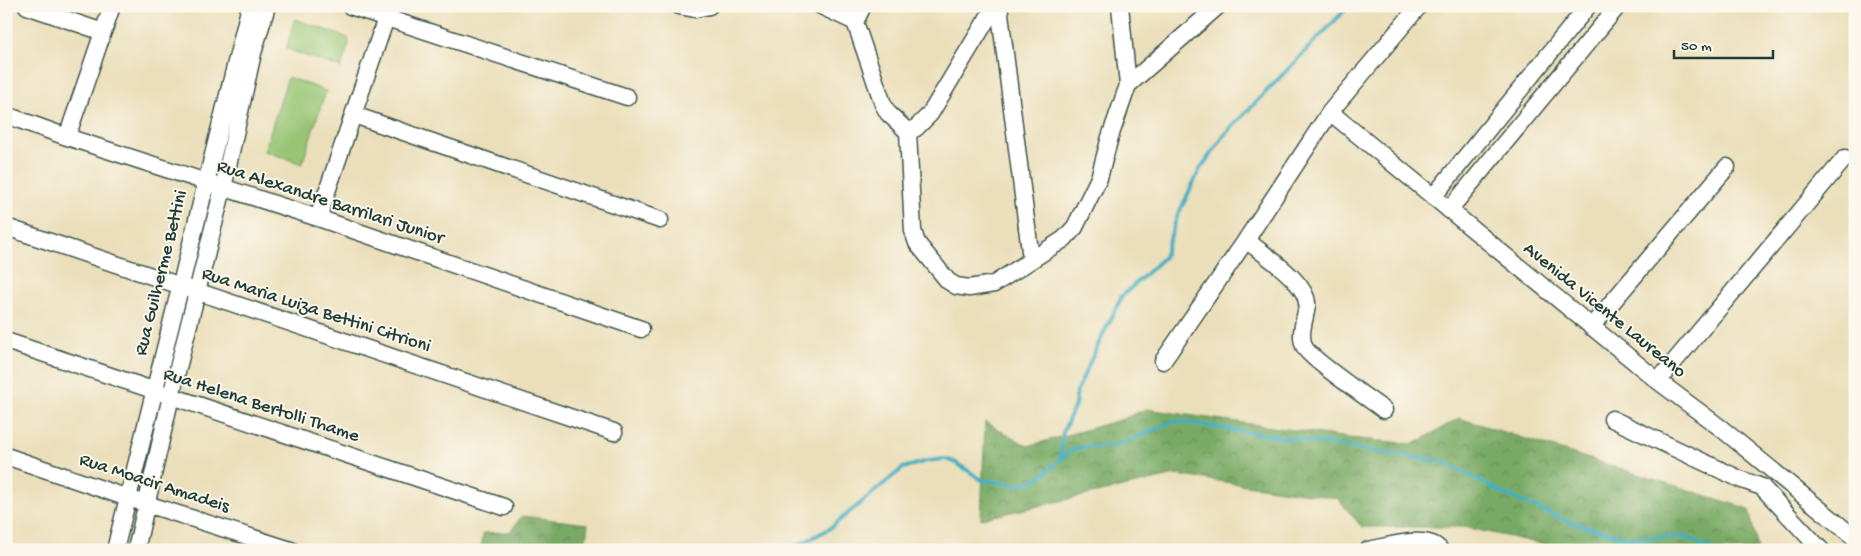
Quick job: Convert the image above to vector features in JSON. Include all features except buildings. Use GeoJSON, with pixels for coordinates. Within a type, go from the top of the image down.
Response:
{"type":"FeatureCollection","features":[{"type":"Feature","properties":{"kind":"street"},"geometry":{"type":"LineString","coordinates":[[27,6],[103,32]]}},
{"type":"Feature","properties":{"kind":"street"},"geometry":{"type":"LineString","coordinates":[[67,137],[112,6]]}},
{"type":"Feature","properties":{"kind":"street","name":"Rua Guilherme Bettini"},"geometry":{"type":"LineString","coordinates":[[115,550],[250,6]]}},
{"type":"Feature","properties":{"kind":"street","name":"Rua Guilherme Bettini"},"geometry":{"type":"LineString","coordinates":[[136,550],[145,502],[170,396],[223,188],[253,53],[267,6]]}},
{"type":"Feature","properties":{"kind":"street"},"geometry":{"type":"LineString","coordinates":[[350,6],[627,97]]}},
{"type":"Feature","properties":{"kind":"street"},"geometry":{"type":"LineString","coordinates":[[679,6],[695,9],[709,6]]}},
{"type":"Feature","properties":{"kind":"street"},"geometry":{"type":"LineString","coordinates":[[821,6],[855,22]]}},
{"type":"Feature","properties":{"kind":"street"},"geometry":{"type":"LineString","coordinates":[[863,6],[855,22],[883,104],[888,113],[908,132],[914,236],[948,281],[962,288],[987,286],[1064,239],[1074,227],[1099,178],[1110,137],[1128,84],[1120,6]]}},
{"type":"Feature","properties":{"kind":"street"},"geometry":{"type":"LineString","coordinates":[[908,132],[916,128],[930,114],[995,6]]}},
{"type":"Feature","properties":{"kind":"street"},"geometry":{"type":"LineString","coordinates":[[999,6],[1031,259]]}},
{"type":"Feature","properties":{"kind":"street"},"geometry":{"type":"LineString","coordinates":[[1128,84],[1218,6]]}},
{"type":"Feature","properties":{"kind":"street"},"geometry":{"type":"LineString","coordinates":[[1163,361],[1246,240],[1330,112],[1418,6]]}},
{"type":"Feature","properties":{"kind":"street"},"geometry":{"type":"LineString","coordinates":[[1433,197],[1588,6]]}},
{"type":"Feature","properties":{"kind":"street"},"geometry":{"type":"LineString","coordinates":[[1449,210],[1618,6]]}},
{"type":"Feature","properties":{"kind":"street"},"geometry":{"type":"LineString","coordinates":[[318,218],[386,18]]}},
{"type":"Feature","properties":{"kind":"street","name":"Avenida Vicente Laureano"},"geometry":{"type":"LineString","coordinates":[[1330,112],[1591,327],[1722,429],[1855,538]]}},
{"type":"Feature","properties":{"kind":"street","name":"Rua Alexandre Barrilari Junior"},"geometry":{"type":"LineString","coordinates":[[6,115],[206,183],[318,218],[641,329]]}},
{"type":"Feature","properties":{"kind":"street"},"geometry":{"type":"LineString","coordinates":[[354,115],[660,220]]}},
{"type":"Feature","properties":{"kind":"street"},"geometry":{"type":"LineString","coordinates":[[1658,381],[1845,158]]}},
{"type":"Feature","properties":{"kind":"street"},"geometry":{"type":"LineString","coordinates":[[1591,327],[1727,167]]}},
{"type":"Feature","properties":{"kind":"street","name":"Rua Maria Luiza Bettini Citrioni"},"geometry":{"type":"LineString","coordinates":[[6,227],[614,432]]}},
{"type":"Feature","properties":{"kind":"street"},"geometry":{"type":"LineString","coordinates":[[1246,240],[1300,285],[1306,295],[1307,304],[1302,333],[1306,350],[1384,410]]}},
{"type":"Feature","properties":{"kind":"street","name":"Rua Helena Bertolli Thame"},"geometry":{"type":"LineString","coordinates":[[6,341],[504,507]]}},
{"type":"Feature","properties":{"kind":"street"},"geometry":{"type":"LineString","coordinates":[[1612,419],[1742,480],[1762,487],[1821,550]]}},
{"type":"Feature","properties":{"kind":"street","name":"Rua Moacir Amadeis"},"geometry":{"type":"LineString","coordinates":[[6,456],[128,498],[291,550]]}},
{"type":"Feature","properties":{"kind":"street"},"geometry":{"type":"LineString","coordinates":[[1368,550],[1429,541],[1440,550]]}},
{"type":"Feature","properties":{"kind":"green space"},"geometry":{"type":"Polygon","coordinates":[[[295,19],[348,38],[349,43],[341,68],[286,49],[295,19]]]}},
{"type":"Feature","properties":{"kind":"green space"},"geometry":{"type":"Polygon","coordinates":[[[288,77],[326,91],[302,164],[264,151],[288,77]]]}},
{"type":"Feature","properties":{"kind":"green space"},"geometry":{"type":"Polygon","coordinates":[[[1146,409],[1349,438],[1414,444],[1459,418],[1749,509],[1758,550],[1570,550],[1464,527],[1362,527],[1337,498],[1176,475],[981,519],[985,422],[1028,446],[1120,420],[1146,409]]]}},
{"type":"Feature","properties":{"kind":"green space"},"geometry":{"type":"Polygon","coordinates":[[[522,516],[588,524],[585,550],[481,550],[483,533],[510,532],[522,516]]]}},
{"type":"Feature","properties":{"kind":"waterway"},"geometry":{"type":"LineString","coordinates":[[1060,460],[1063,432],[1075,405],[1077,391],[1095,351],[1122,296],[1164,257],[1177,217],[1200,169],[1226,133],[1349,6]]}},
{"type":"Feature","properties":{"kind":"waterway"},"geometry":{"type":"LineString","coordinates":[[789,550],[829,529],[903,468],[927,461],[945,459],[955,462],[982,480],[1018,485],[1036,480],[1075,448],[1119,445],[1174,421],[1445,462],[1502,493],[1572,523],[1628,538],[1686,537],[1713,550]]}}]}
